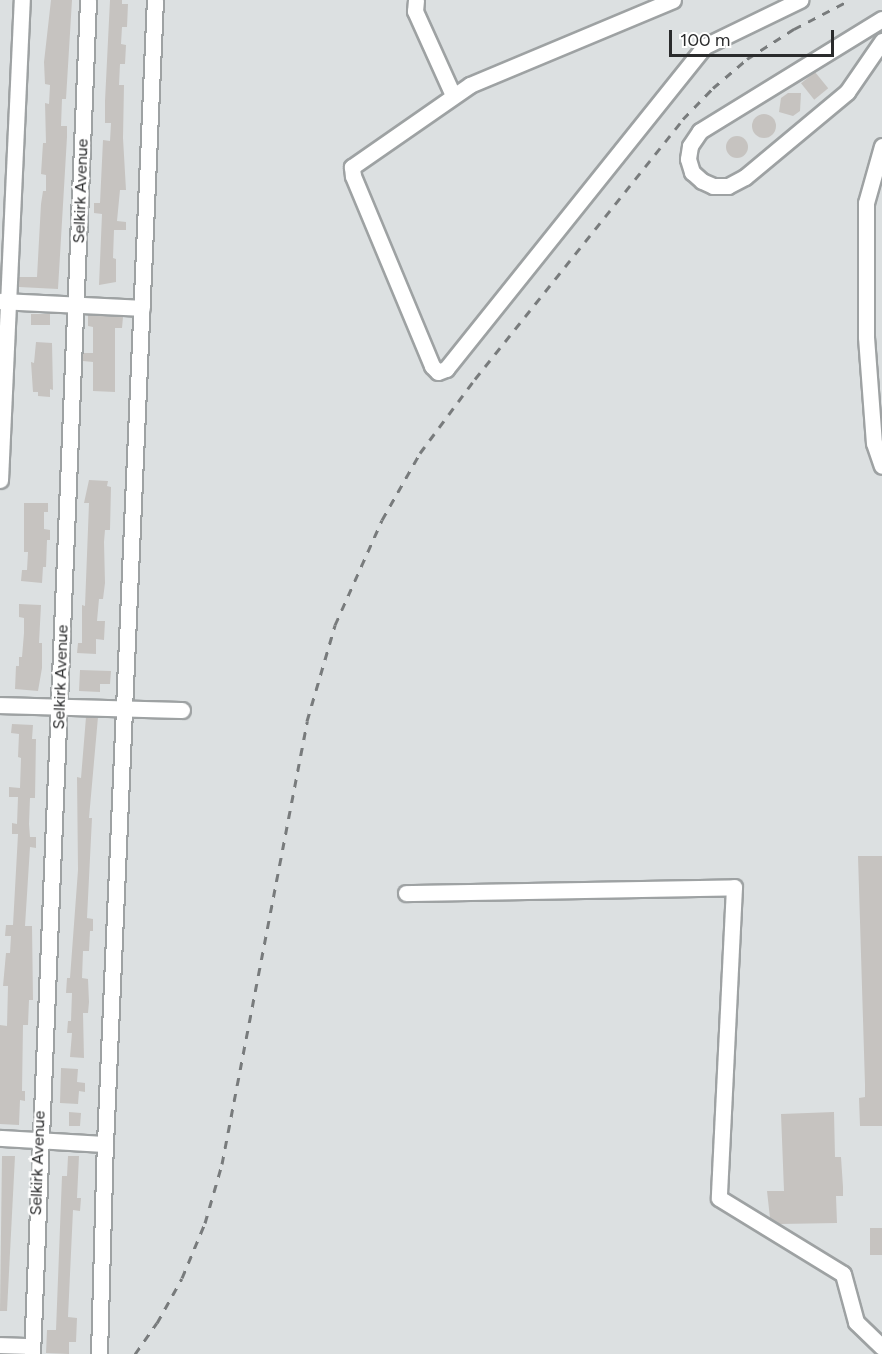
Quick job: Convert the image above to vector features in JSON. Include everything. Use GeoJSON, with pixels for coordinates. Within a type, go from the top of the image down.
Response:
{"type":"FeatureCollection","features":[{"type":"Feature","properties":{"kind":"street"},"geometry":{"type":"LineString","coordinates":[[0,480],[4,302],[22,0]]}},
{"type":"Feature","properties":{"kind":"street","name":"Selkirk Avenue"},"geometry":{"type":"LineString","coordinates":[[32,1350],[88,0]]}},
{"type":"Feature","properties":{"kind":"street"},"geometry":{"type":"LineString","coordinates":[[99,1354],[105,1144],[155,0]]}},
{"type":"Feature","properties":{"kind":"street"},"geometry":{"type":"LineString","coordinates":[[416,0],[415,11],[453,95]]}},
{"type":"Feature","properties":{"kind":"street"},"geometry":{"type":"LineString","coordinates":[[673,0],[496,73],[453,95],[354,164],[351,169],[434,368],[440,373],[453,360],[705,46],[800,0]]}},
{"type":"Feature","properties":{"kind":"street"},"geometry":{"type":"LineString","coordinates":[[882,19],[700,131],[690,146],[688,159],[692,172],[702,181],[713,186],[728,186],[745,177],[847,92],[882,41]]}},
{"type":"Feature","properties":{"kind":"street"},"geometry":{"type":"LineString","coordinates":[[882,146],[866,203],[866,337],[874,443],[882,466]]}},
{"type":"Feature","properties":{"kind":"street"},"geometry":{"type":"LineString","coordinates":[[4,302],[142,308]]}},
{"type":"Feature","properties":{"kind":"street"},"geometry":{"type":"LineString","coordinates":[[0,705],[182,710]]}},
{"type":"Feature","properties":{"kind":"street"},"geometry":{"type":"LineString","coordinates":[[406,893],[734,887],[719,1198],[843,1274],[856,1322],[882,1347]]}},
{"type":"Feature","properties":{"kind":"street"},"geometry":{"type":"LineString","coordinates":[[0,1138],[105,1144]]}},
{"type":"Feature","properties":{"kind":"street"},"geometry":{"type":"LineString","coordinates":[[0,1345],[32,1350]]}},
{"type":"Feature","properties":{"kind":"building"},"geometry":{"type":"Polygon","coordinates":[[[51,0],[72,0],[66,99],[62,99],[61,126],[67,126],[67,137],[58,289],[19,287],[19,277],[37,277],[41,204],[43,191],[46,191],[46,175],[41,174],[43,143],[46,143],[45,103],[49,104],[50,85],[45,84],[44,62],[51,0]]]}},
{"type":"Feature","properties":{"kind":"building"},"geometry":{"type":"Polygon","coordinates":[[[110,0],[122,0],[122,4],[128,4],[127,27],[122,27],[121,44],[126,45],[125,64],[120,64],[119,85],[124,85],[123,138],[126,190],[120,190],[117,221],[126,222],[126,230],[114,230],[113,258],[116,259],[116,282],[99,285],[102,214],[94,213],[94,203],[100,203],[103,140],[110,141],[111,123],[105,123],[105,101],[110,0]]]}},
{"type":"Feature","properties":{"kind":"building"},"geometry":{"type":"Polygon","coordinates":[[[815,72],[828,88],[814,100],[801,83],[815,72]]]}},
{"type":"Feature","properties":{"kind":"building"},"geometry":{"type":"Polygon","coordinates":[[[788,93],[801,93],[800,111],[793,116],[779,112],[781,98],[788,93]]]}},
{"type":"Feature","properties":{"kind":"building"},"geometry":{"type":"Polygon","coordinates":[[[764,114],[772,118],[776,126],[772,134],[764,138],[756,134],[752,126],[756,118],[764,114]]]}},
{"type":"Feature","properties":{"kind":"building"},"geometry":{"type":"Polygon","coordinates":[[[733,136],[741,136],[748,143],[748,151],[741,158],[733,158],[726,151],[726,143],[733,136]]]}},
{"type":"Feature","properties":{"kind":"building"},"geometry":{"type":"Polygon","coordinates":[[[31,314],[50,314],[50,325],[31,325],[31,314]]]}},
{"type":"Feature","properties":{"kind":"building"},"geometry":{"type":"Polygon","coordinates":[[[88,315],[123,317],[122,328],[115,328],[115,392],[93,391],[93,362],[83,361],[83,353],[93,353],[93,327],[88,326],[88,315]]]}},
{"type":"Feature","properties":{"kind":"building"},"geometry":{"type":"Polygon","coordinates":[[[36,342],[52,343],[53,390],[50,389],[50,397],[38,396],[38,392],[33,392],[31,362],[34,363],[36,342]]]}},
{"type":"Feature","properties":{"kind":"building"},"geometry":{"type":"Polygon","coordinates":[[[89,480],[108,481],[107,486],[111,487],[110,530],[105,530],[104,542],[105,583],[103,599],[99,599],[97,621],[105,621],[104,640],[96,639],[96,654],[77,653],[78,643],[82,643],[82,605],[85,606],[89,503],[84,503],[89,480]]]}},
{"type":"Feature","properties":{"kind":"building"},"geometry":{"type":"Polygon","coordinates":[[[24,503],[48,503],[48,512],[44,512],[44,529],[50,530],[50,540],[47,540],[46,567],[43,567],[42,583],[21,581],[22,570],[27,570],[28,552],[24,552],[24,503]]]}},
{"type":"Feature","properties":{"kind":"building"},"geometry":{"type":"Polygon","coordinates":[[[19,604],[41,605],[39,643],[42,643],[42,668],[38,691],[15,689],[16,666],[19,666],[19,657],[22,657],[24,633],[24,618],[19,617],[19,604]]]}},
{"type":"Feature","properties":{"kind":"building"},"geometry":{"type":"Polygon","coordinates":[[[80,670],[111,671],[110,684],[100,684],[100,692],[79,691],[80,670]]]}},
{"type":"Feature","properties":{"kind":"building"},"geometry":{"type":"Polygon","coordinates":[[[86,717],[98,717],[89,818],[92,818],[87,918],[93,919],[93,931],[90,931],[89,951],[83,951],[82,978],[88,979],[89,1002],[88,1013],[83,1013],[84,1058],[70,1057],[72,1033],[67,1033],[68,1021],[71,1021],[72,993],[66,993],[67,978],[70,978],[78,870],[77,777],[81,778],[86,717]]]}},
{"type":"Feature","properties":{"kind":"building"},"geometry":{"type":"Polygon","coordinates":[[[12,724],[33,725],[32,739],[36,739],[35,798],[30,798],[29,824],[30,837],[36,837],[36,848],[30,847],[25,926],[32,926],[33,1000],[29,1000],[28,1025],[23,1025],[22,1091],[25,1091],[25,1101],[20,1100],[19,1125],[0,1124],[0,1025],[7,1026],[8,986],[3,986],[6,953],[10,953],[11,936],[5,936],[6,925],[13,925],[18,834],[12,834],[12,823],[17,824],[18,797],[9,797],[9,787],[20,788],[21,758],[18,757],[19,734],[11,733],[12,724]]]}},
{"type":"Feature","properties":{"kind":"building"},"geometry":{"type":"Polygon","coordinates":[[[858,856],[882,856],[882,1126],[860,1126],[859,1098],[865,1097],[865,1085],[858,856]]]}},
{"type":"Feature","properties":{"kind":"building"},"geometry":{"type":"Polygon","coordinates":[[[61,1068],[78,1069],[77,1082],[85,1083],[85,1092],[79,1091],[78,1104],[60,1103],[61,1068]]]}},
{"type":"Feature","properties":{"kind":"building"},"geometry":{"type":"Polygon","coordinates":[[[69,1112],[81,1113],[80,1126],[69,1126],[69,1112]]]}},
{"type":"Feature","properties":{"kind":"building"},"geometry":{"type":"Polygon","coordinates":[[[834,1112],[835,1157],[841,1157],[843,1187],[843,1196],[836,1196],[837,1223],[780,1224],[770,1218],[767,1191],[784,1191],[781,1114],[834,1112]]]}},
{"type":"Feature","properties":{"kind":"building"},"geometry":{"type":"Polygon","coordinates":[[[2,1156],[15,1156],[7,1311],[0,1311],[2,1156]]]}},
{"type":"Feature","properties":{"kind":"building"},"geometry":{"type":"Polygon","coordinates":[[[68,1156],[79,1156],[77,1198],[81,1198],[80,1211],[73,1210],[68,1317],[77,1318],[76,1342],[69,1342],[69,1354],[46,1353],[47,1330],[56,1330],[62,1176],[67,1176],[68,1156]]]}},
{"type":"Feature","properties":{"kind":"building"},"geometry":{"type":"Polygon","coordinates":[[[870,1228],[882,1228],[882,1255],[870,1255],[870,1228]]]}},
{"type":"Feature","properties":{"kind":"railway"},"geometry":{"type":"LineString","coordinates":[[135,1354],[157,1323],[182,1278],[205,1223],[222,1164],[307,721],[335,625],[382,520],[420,453],[475,379],[683,119],[713,88],[747,59],[794,29],[850,0]]}}]}
